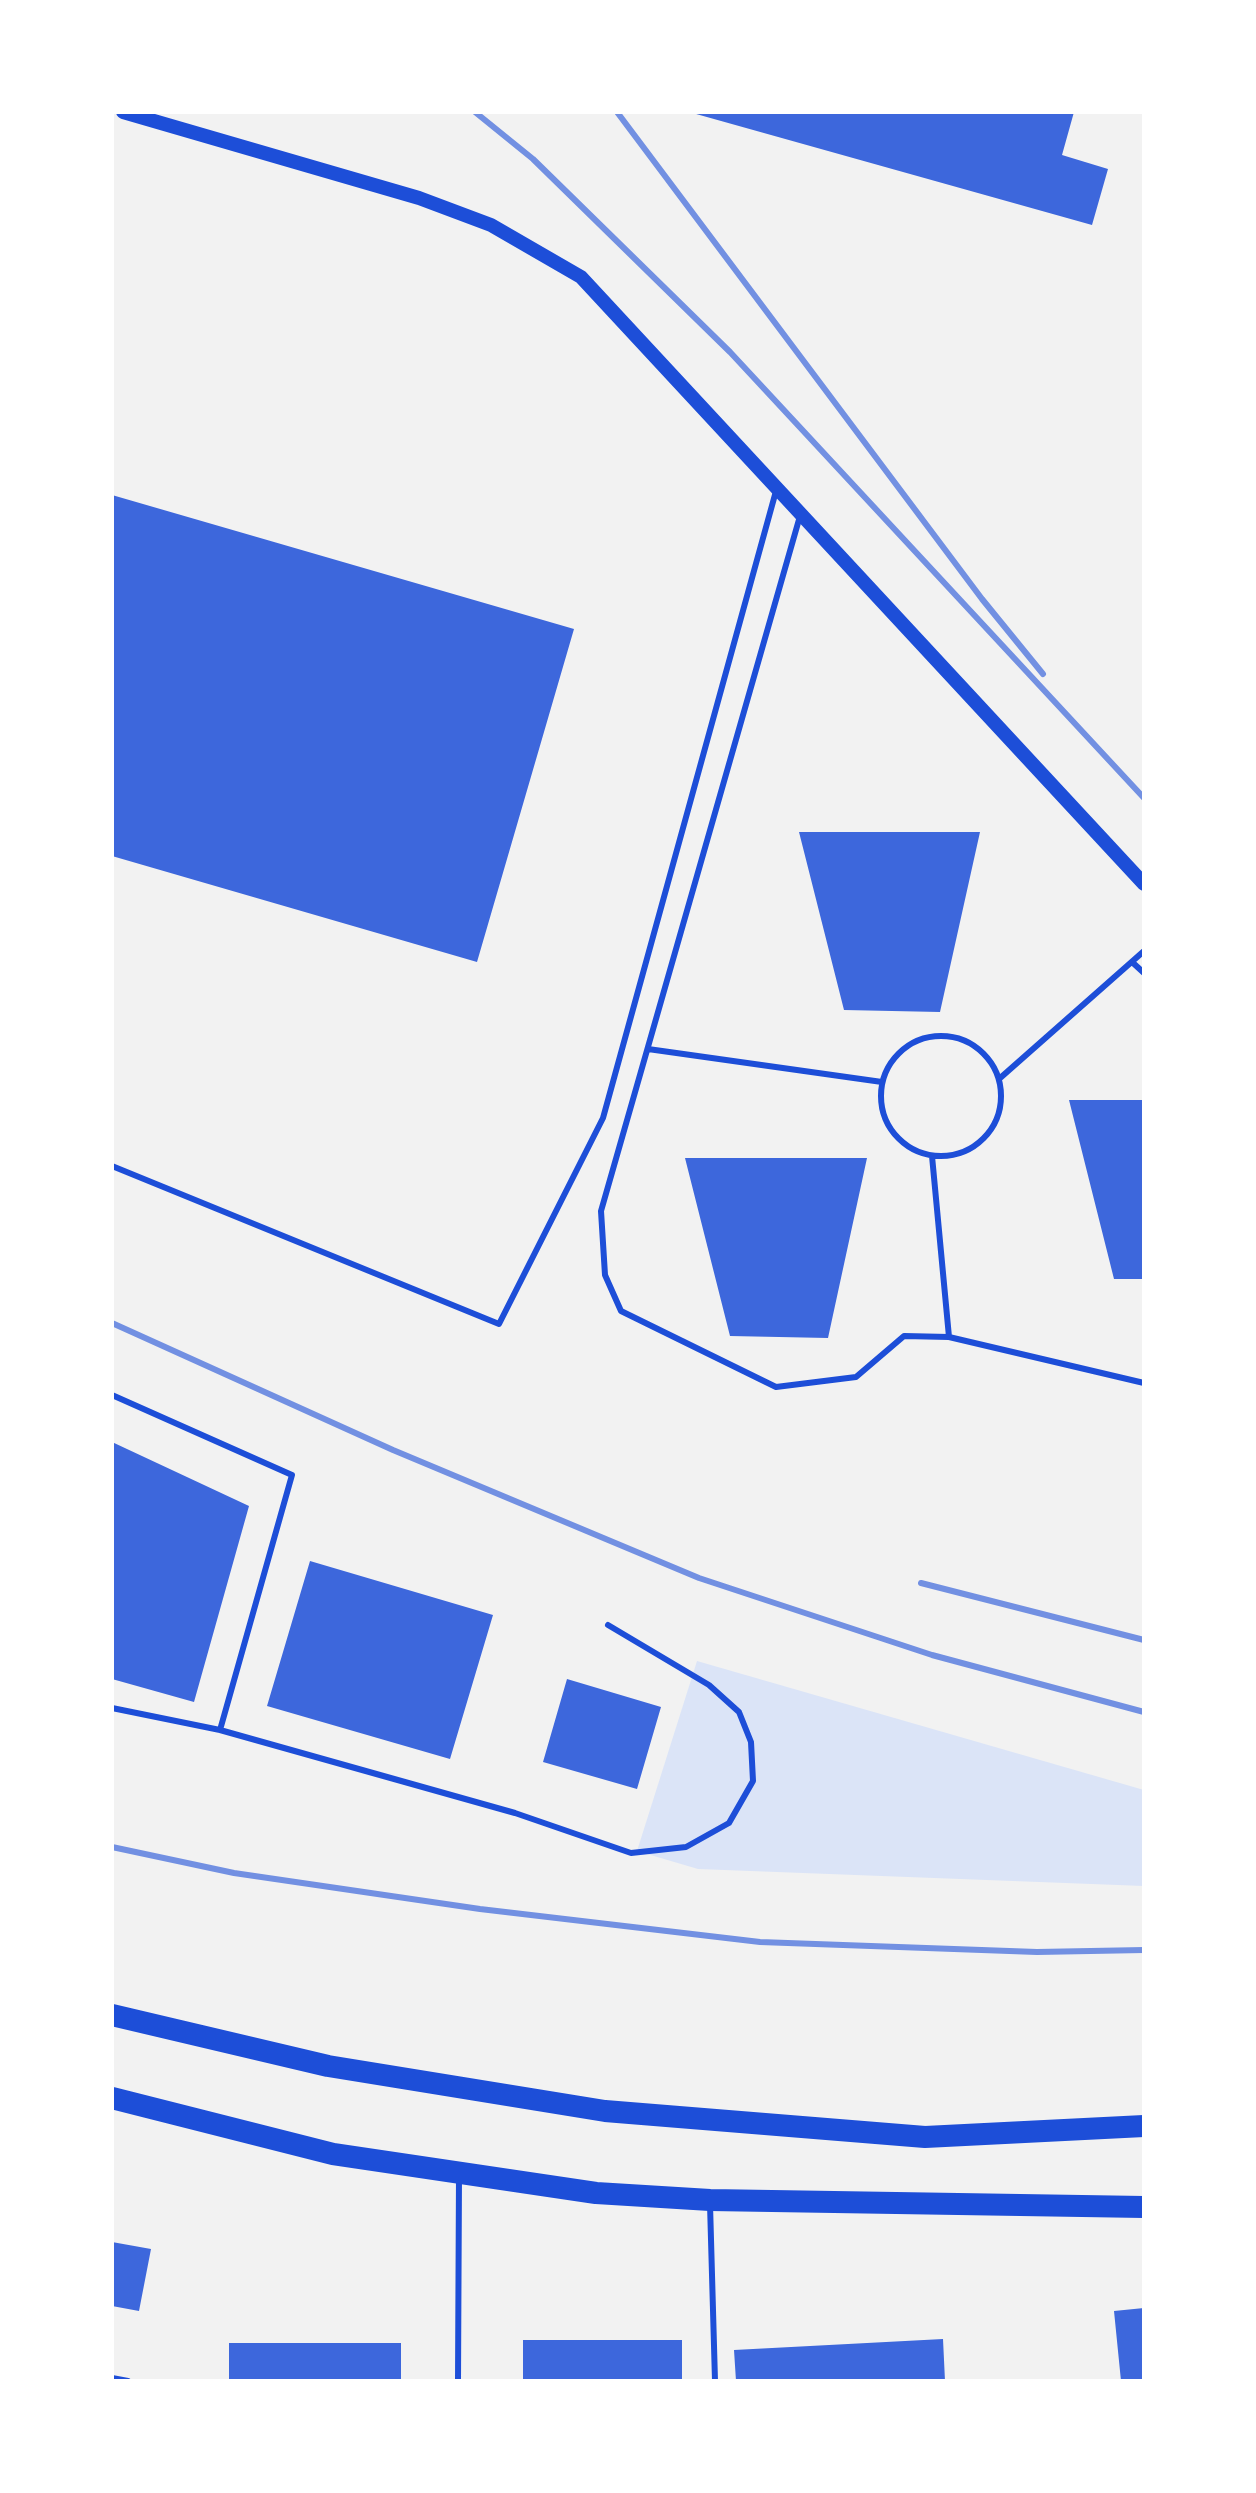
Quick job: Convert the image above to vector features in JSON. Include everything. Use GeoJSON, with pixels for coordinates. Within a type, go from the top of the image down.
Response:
{"type":"FeatureCollection","features":[{"type":"Feature","properties":{"kind":"highway"},"geometry":{"type":"LineString","coordinates":[[112,2015],[328,2066],[605,2111],[925,2137],[1144,2126]]}},
{"type":"Feature","properties":{"kind":"highway"},"geometry":{"type":"LineString","coordinates":[[112,2098],[333,2154],[596,2193],[710,2200],[1144,2207]]}},
{"type":"Feature","properties":{"kind":"street"},"geometry":{"type":"LineString","coordinates":[[123,112],[419,198],[491,225],[581,277],[1144,884]]}},
{"type":"Feature","properties":{"kind":"lane"},"geometry":{"type":"LineString","coordinates":[[112,1166],[499,1324],[603,1118],[777,488]]}},
{"type":"Feature","properties":{"kind":"lane"},"geometry":{"type":"LineString","coordinates":[[801,514],[601,1211],[605,1275],[621,1311],[776,1387],[856,1377],[904,1336],[949,1337],[1144,1383]]}},
{"type":"Feature","properties":{"kind":"lane"},"geometry":{"type":"LineString","coordinates":[[999,1079],[1144,951]]}},
{"type":"Feature","properties":{"kind":"lane"},"geometry":{"type":"LineString","coordinates":[[1132,962],[1144,973]]}},
{"type":"Feature","properties":{"kind":"lane"},"geometry":{"type":"LineString","coordinates":[[940,1036],[959,1039],[977,1047],[990,1061],[999,1079],[1001,1099],[997,1119],[987,1136],[971,1149],[952,1156],[932,1156],[913,1150],[897,1138],[886,1122],[880,1102],[882,1082],[890,1063],[904,1049],[921,1039],[940,1036]]}},
{"type":"Feature","properties":{"kind":"lane"},"geometry":{"type":"LineString","coordinates":[[648,1049],[882,1082]]}},
{"type":"Feature","properties":{"kind":"lane"},"geometry":{"type":"LineString","coordinates":[[932,1156],[949,1337]]}},
{"type":"Feature","properties":{"kind":"lane"},"geometry":{"type":"LineString","coordinates":[[112,1395],[292,1475],[220,1730]]}},
{"type":"Feature","properties":{"kind":"lane"},"geometry":{"type":"LineString","coordinates":[[112,1708],[220,1730],[515,1813],[631,1853],[686,1847],[729,1823],[753,1781],[751,1742],[739,1712],[709,1685],[608,1625]]}},
{"type":"Feature","properties":{"kind":"lane"},"geometry":{"type":"LineString","coordinates":[[458,2381],[459,2173]]}},
{"type":"Feature","properties":{"kind":"lane"},"geometry":{"type":"LineString","coordinates":[[710,2200],[715,2381]]}},
{"type":"Feature","properties":{"kind":"lane"},"geometry":{"type":"LineString","coordinates":[[112,2378],[128,2381]]}},
{"type":"Feature","properties":{"kind":"shaded area"},"geometry":{"type":"Polygon","coordinates":[[[697,1661],[1144,1790],[1144,1886],[698,1869],[637,1851],[697,1661]]]}},
{"type":"Feature","properties":{"kind":"building"},"geometry":{"type":"Polygon","coordinates":[[[689,112],[1074,112],[1062,155],[1108,169],[1092,225],[689,112]]]}},
{"type":"Feature","properties":{"kind":"building"},"geometry":{"type":"Polygon","coordinates":[[[112,495],[574,629],[477,962],[112,856],[112,495]]]}},
{"type":"Feature","properties":{"kind":"building"},"geometry":{"type":"Polygon","coordinates":[[[799,832],[980,832],[940,1012],[844,1010],[799,832]]]}},
{"type":"Feature","properties":{"kind":"building"},"geometry":{"type":"Polygon","coordinates":[[[1069,1100],[1144,1100],[1144,1279],[1114,1279],[1069,1100]]]}},
{"type":"Feature","properties":{"kind":"building"},"geometry":{"type":"Polygon","coordinates":[[[685,1158],[867,1158],[828,1338],[730,1336],[685,1158]]]}},
{"type":"Feature","properties":{"kind":"building"},"geometry":{"type":"Polygon","coordinates":[[[112,1442],[249,1506],[194,1702],[112,1679],[112,1442]]]}},
{"type":"Feature","properties":{"kind":"building"},"geometry":{"type":"Polygon","coordinates":[[[310,1561],[493,1615],[450,1759],[267,1706],[310,1561]]]}},
{"type":"Feature","properties":{"kind":"building"},"geometry":{"type":"Polygon","coordinates":[[[567,1679],[661,1707],[637,1789],[543,1762],[567,1679]]]}},
{"type":"Feature","properties":{"kind":"building"},"geometry":{"type":"Polygon","coordinates":[[[112,2242],[151,2249],[139,2311],[112,2306],[112,2242]]]}},
{"type":"Feature","properties":{"kind":"building"},"geometry":{"type":"Polygon","coordinates":[[[1144,2308],[1144,2381],[1121,2381],[1114,2311],[1144,2308]]]}},
{"type":"Feature","properties":{"kind":"building"},"geometry":{"type":"Polygon","coordinates":[[[943,2339],[945,2381],[736,2381],[734,2350],[943,2339]]]}},
{"type":"Feature","properties":{"kind":"building"},"geometry":{"type":"Polygon","coordinates":[[[523,2340],[682,2340],[682,2381],[523,2381],[523,2340]]]}},
{"type":"Feature","properties":{"kind":"building"},"geometry":{"type":"Polygon","coordinates":[[[229,2343],[401,2343],[401,2381],[229,2381],[229,2343]]]}},
{"type":"Feature","properties":{"kind":"railway"},"geometry":{"type":"LineString","coordinates":[[475,112],[533,159],[730,352],[1144,798]]}},
{"type":"Feature","properties":{"kind":"railway"},"geometry":{"type":"LineString","coordinates":[[617,112],[982,599],[1043,674]]}},
{"type":"Feature","properties":{"kind":"railway"},"geometry":{"type":"LineString","coordinates":[[112,1323],[393,1450],[699,1578],[932,1655],[1144,1712]]}},
{"type":"Feature","properties":{"kind":"railway"},"geometry":{"type":"LineString","coordinates":[[921,1583],[1144,1640]]}},
{"type":"Feature","properties":{"kind":"railway"},"geometry":{"type":"LineString","coordinates":[[112,1847],[234,1873],[480,1909],[760,1942],[1037,1952],[1144,1950]]}}]}
